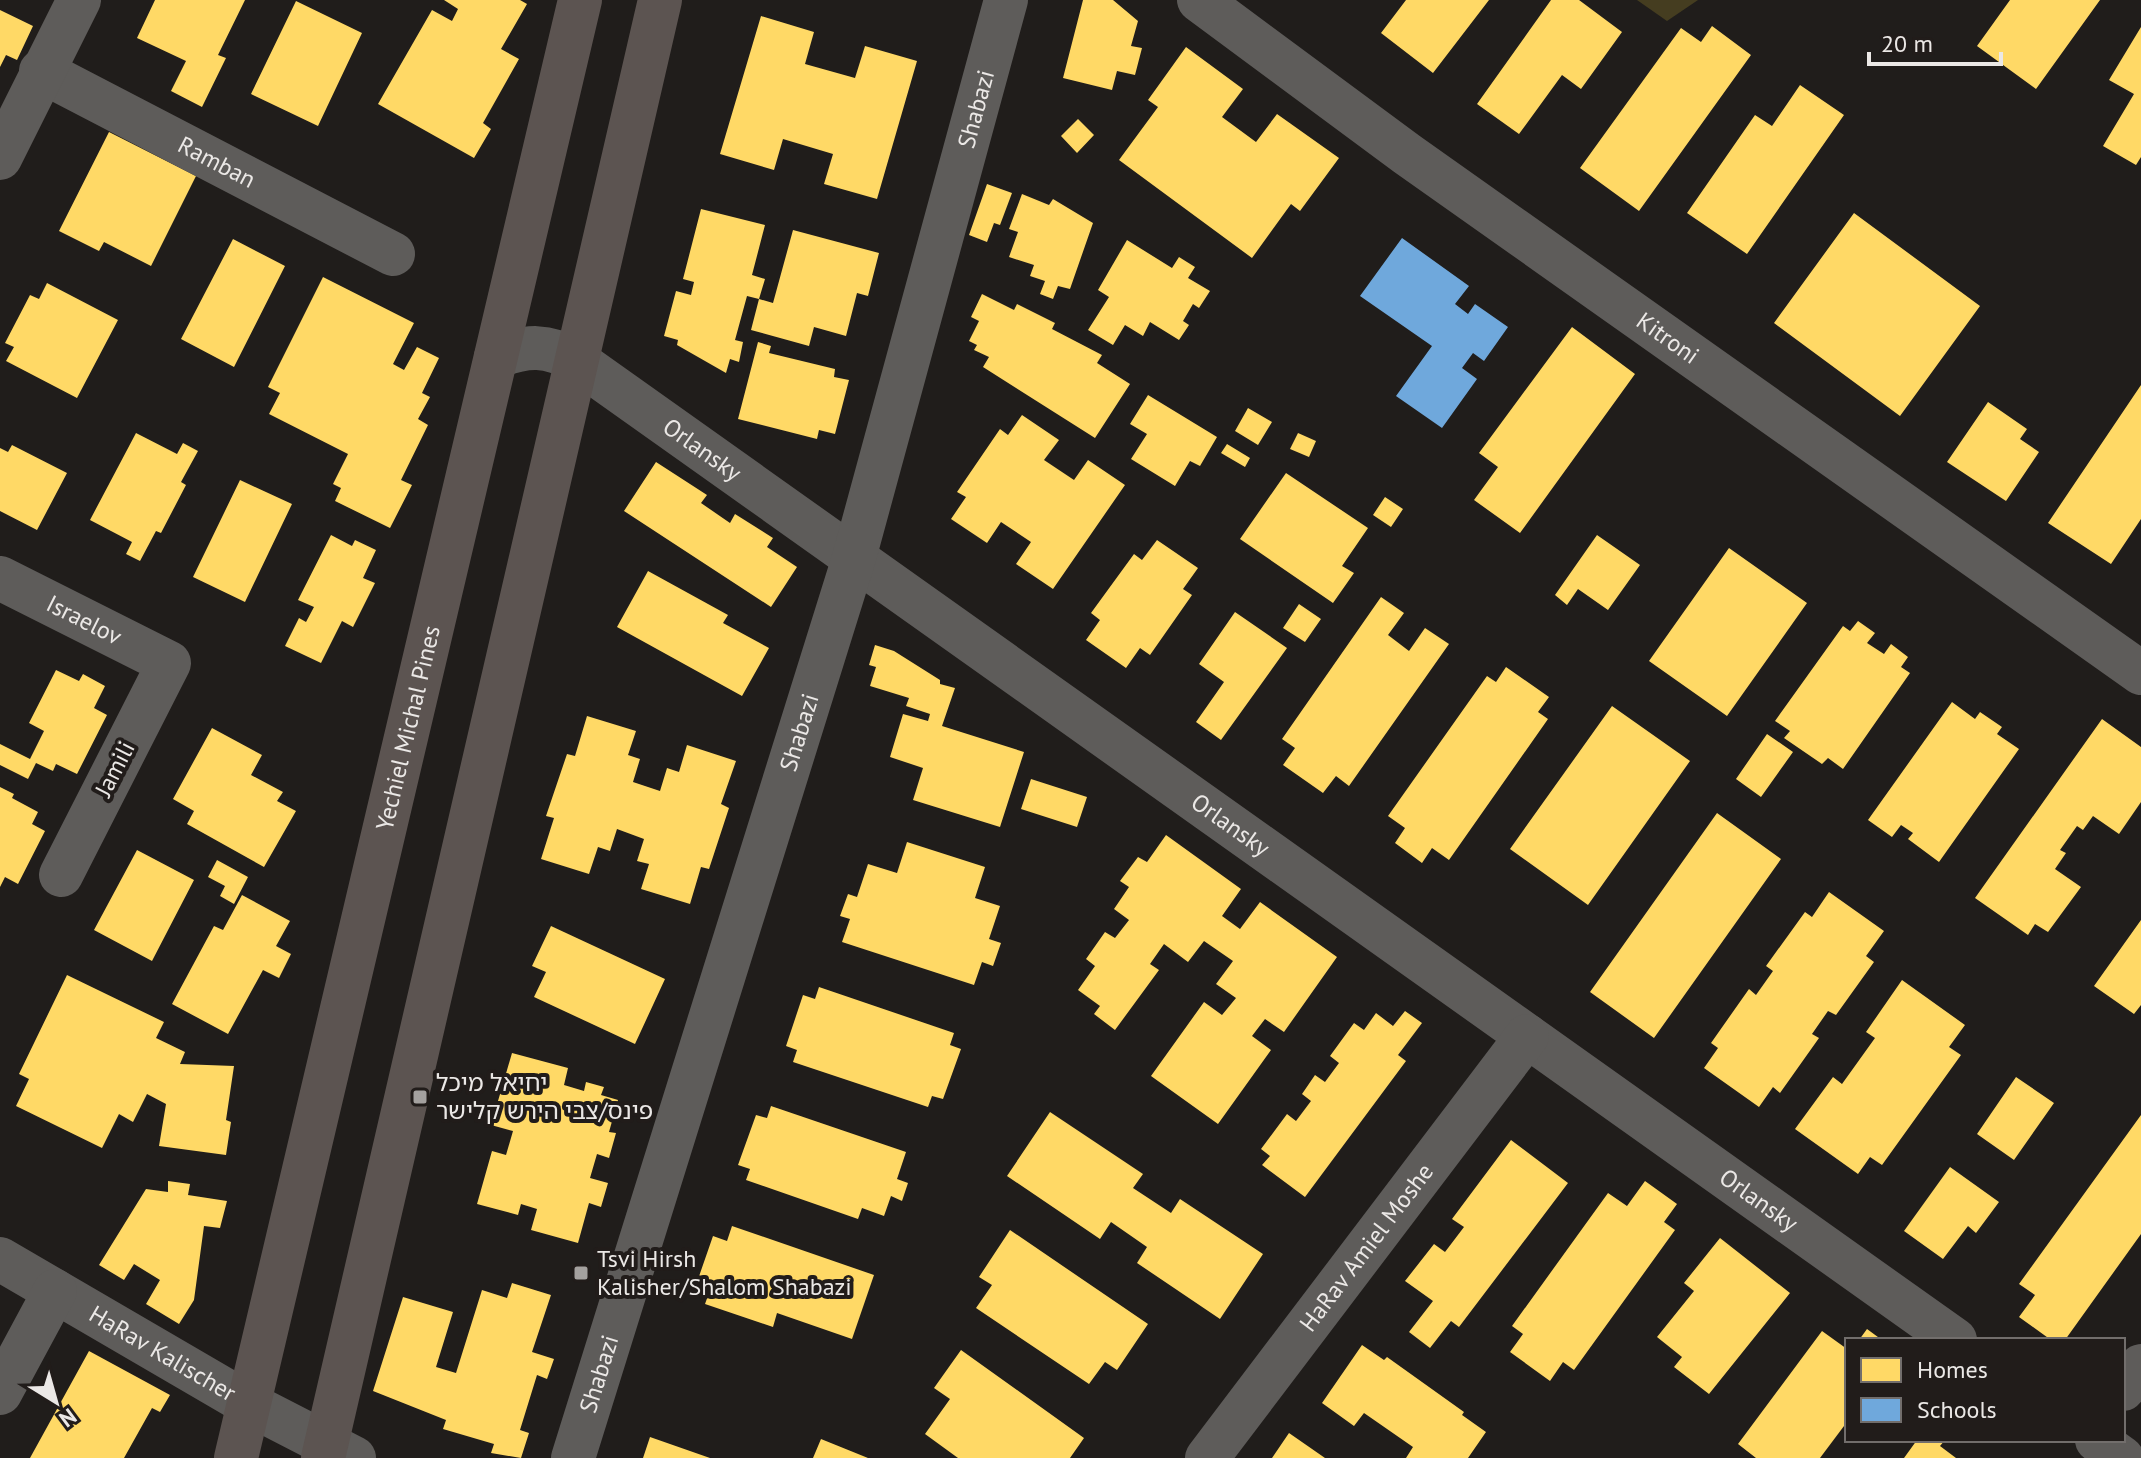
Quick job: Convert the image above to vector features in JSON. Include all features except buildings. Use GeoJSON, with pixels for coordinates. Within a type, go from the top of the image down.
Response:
{"type":"FeatureCollection","features":[{"type":"Feature","properties":{"kind":"main road","name":"Yechiel Michal Pines"},"geometry":{"type":"LineString","coordinates":[[236,1458],[580,0]]}},
{"type":"Feature","properties":{"kind":"main road"},"geometry":{"type":"LineString","coordinates":[[334,1453],[660,0]]}},
{"type":"Feature","properties":{"kind":"street"},"geometry":{"type":"LineString","coordinates":[[0,158],[79,0]]}},
{"type":"Feature","properties":{"kind":"street","name":"Shabazi"},"geometry":{"type":"LineString","coordinates":[[573,1458],[854,558],[1006,0]]}},
{"type":"Feature","properties":{"kind":"street","name":"Kitroni"},"geometry":{"type":"LineString","coordinates":[[1199,0],[1407,154],[2141,673]]}},
{"type":"Feature","properties":{"kind":"street","name":"Ramban"},"geometry":{"type":"LineString","coordinates":[[41,71],[393,254]]}},
{"type":"Feature","properties":{"kind":"street","name":"Orlansky"},"geometry":{"type":"LineString","coordinates":[[496,357],[526,347],[541,346],[577,361],[1952,1338]]}},
{"type":"Feature","properties":{"kind":"street","name":"Israelov"},"geometry":{"type":"LineString","coordinates":[[0,578],[169,663]]}},
{"type":"Feature","properties":{"kind":"street","name":"Jamili"},"geometry":{"type":"LineString","coordinates":[[61,875],[169,663]]}},
{"type":"Feature","properties":{"kind":"street","name":"HaRav Amiel Moshe"},"geometry":{"type":"LineString","coordinates":[[1207,1458],[1527,1036]]}},
{"type":"Feature","properties":{"kind":"street","name":"HaRav Kalischer"},"geometry":{"type":"LineString","coordinates":[[0,1259],[334,1453]]}},
{"type":"Feature","properties":{"kind":"street"},"geometry":{"type":"LineString","coordinates":[[0,1393],[55,1291]]}},
{"type":"Feature","properties":{"kind":"street"},"geometry":{"type":"LineString","coordinates":[[2125,1386],[2141,1366]]}},
{"type":"Feature","properties":{"kind":"street"},"geometry":{"type":"LineString","coordinates":[[2100,1442],[2122,1458]]}},
{"type":"Feature","properties":{"kind":"shaded area"},"geometry":{"type":"Polygon","coordinates":[[[1637,0],[1698,0],[1667,21],[1637,0]]]}},
{"type":"Feature","properties":{"kind":"place","name":"יחיאל מיכל פינס/צבי הירש קלישר"},"geometry":{"type":"Point","coordinates":[420,1097]}},
{"type":"Feature","properties":{"kind":"place","name":"Tsvi Hirsh Kalisher/Shalom Shabazi"},"geometry":{"type":"Point","coordinates":[581,1273]}}]}
